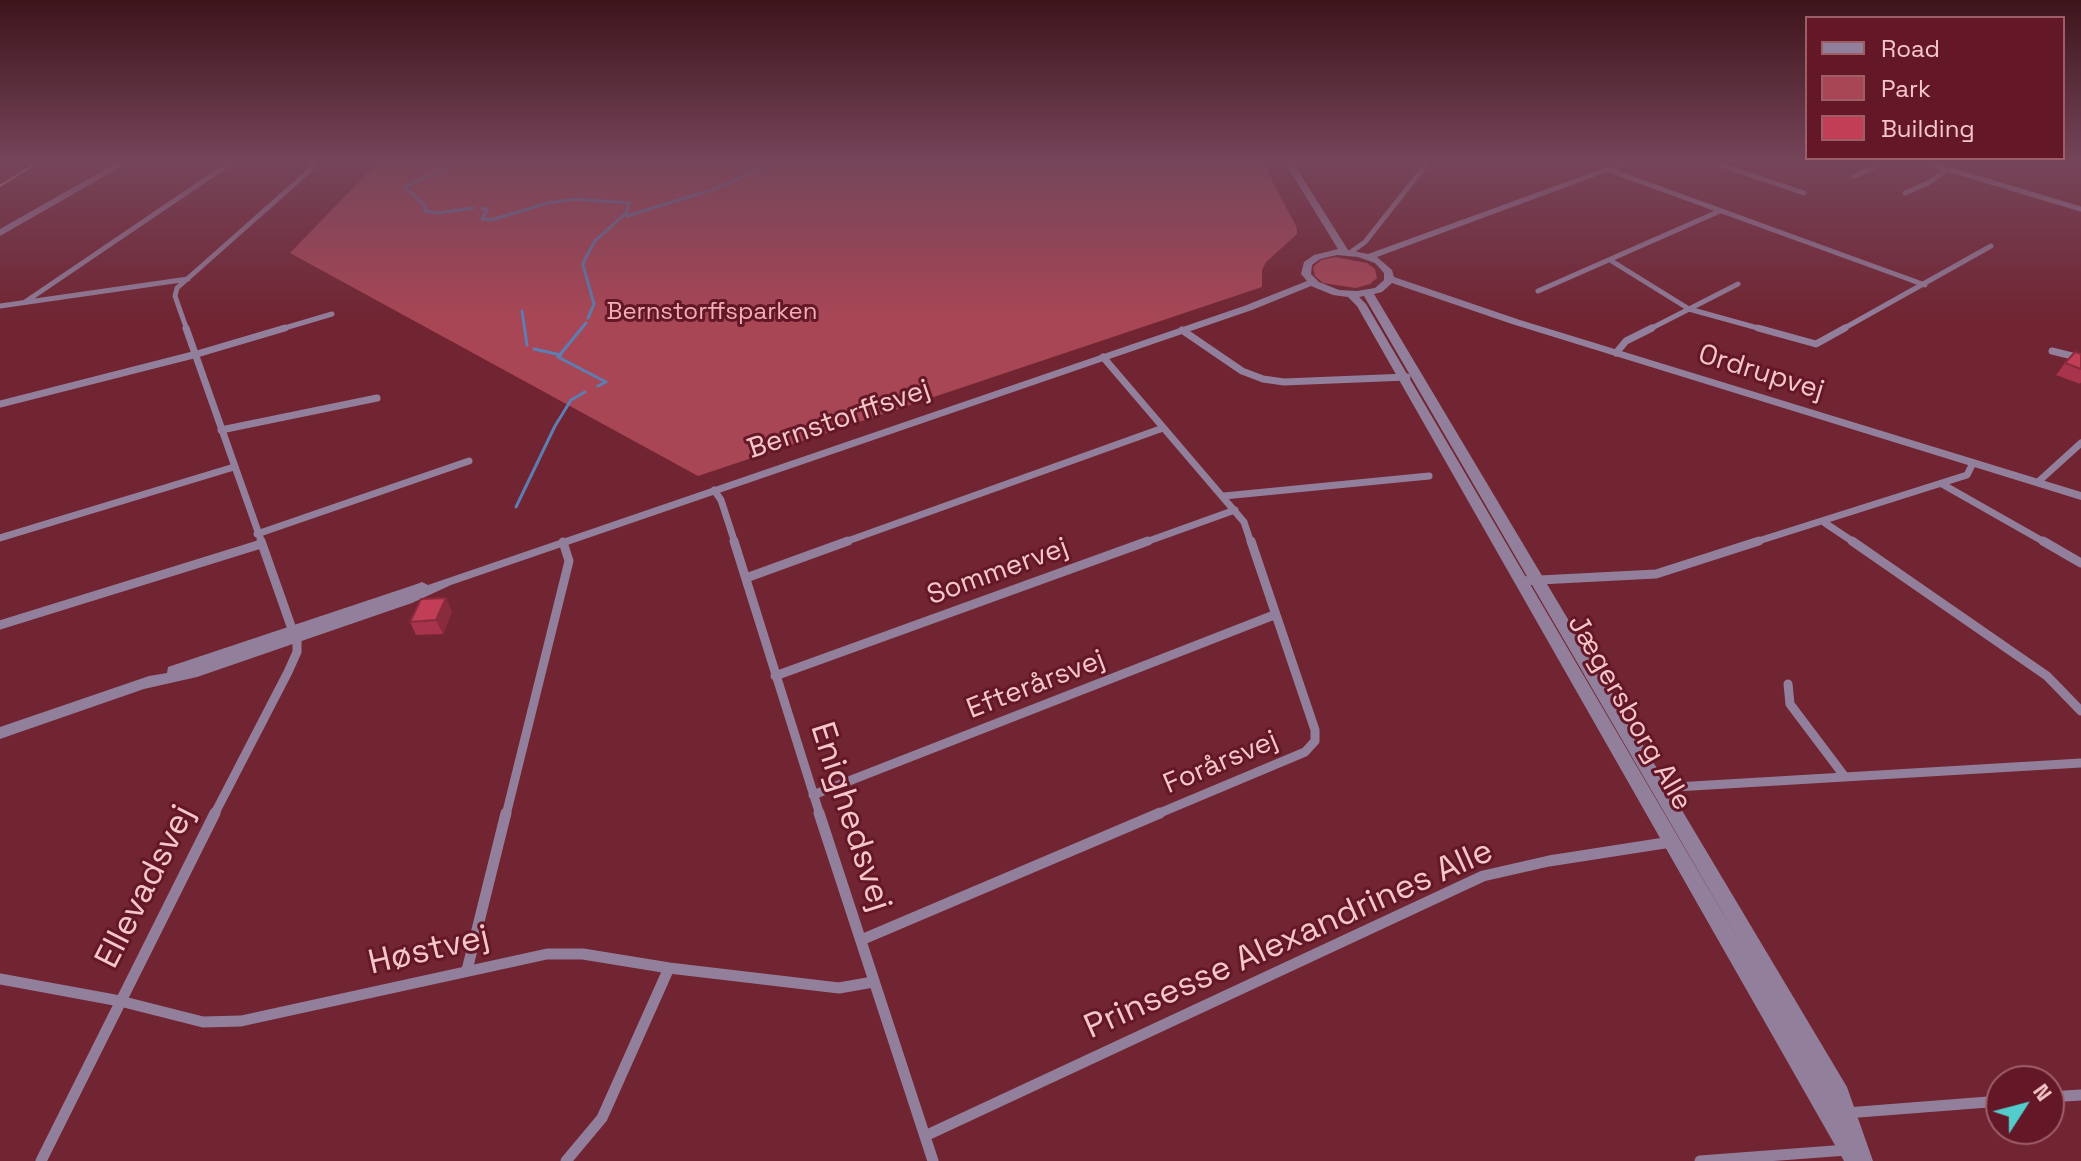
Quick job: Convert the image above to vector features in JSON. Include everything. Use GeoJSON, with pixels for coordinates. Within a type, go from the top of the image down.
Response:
{"type":"FeatureCollection","features":[{"type":"Feature","properties":{"kind":"street"},"geometry":{"type":"LineString","coordinates":[[0,233],[31,215]]}},
{"type":"Feature","properties":{"kind":"street"},"geometry":{"type":"LineString","coordinates":[[25,302],[152,215]]}},
{"type":"Feature","properties":{"kind":"street"},"geometry":{"type":"LineString","coordinates":[[259,215],[177,288],[175,296],[294,633]]}},
{"type":"Feature","properties":{"kind":"street"},"geometry":{"type":"LineString","coordinates":[[1309,215],[1330,253]]}},
{"type":"Feature","properties":{"kind":"street"},"geometry":{"type":"LineString","coordinates":[[1323,215],[1347,252]]}},
{"type":"Feature","properties":{"kind":"street"},"geometry":{"type":"LineString","coordinates":[[1347,252],[1365,242],[1386,215]]}},
{"type":"Feature","properties":{"kind":"street"},"geometry":{"type":"LineString","coordinates":[[1370,258],[1488,215]]}},
{"type":"Feature","properties":{"kind":"street"},"geometry":{"type":"LineString","coordinates":[[1538,291],[1712,215]]}},
{"type":"Feature","properties":{"kind":"street"},"geometry":{"type":"LineString","coordinates":[[1733,215],[1925,285]]}},
{"type":"Feature","properties":{"kind":"street"},"geometry":{"type":"LineString","coordinates":[[1365,242],[1370,258]]}},
{"type":"Feature","properties":{"kind":"street"},"geometry":{"type":"LineString","coordinates":[[1610,260],[1689,309],[1816,344],[1991,246]]}},
{"type":"Feature","properties":{"kind":"street"},"geometry":{"type":"LineString","coordinates":[[1347,252],[1370,258],[1389,272],[1387,283],[1360,293],[1316,285],[1305,273],[1307,264],[1330,253],[1347,252]]}},
{"type":"Feature","properties":{"kind":"street"},"geometry":{"type":"LineString","coordinates":[[0,306],[188,279]]}},
{"type":"Feature","properties":{"kind":"street","name":"Ordrupvej"},"geometry":{"type":"LineString","coordinates":[[1387,283],[2081,496]]}},
{"type":"Feature","properties":{"kind":"street"},"geometry":{"type":"LineString","coordinates":[[1616,353],[1626,341],[1738,284]]}},
{"type":"Feature","properties":{"kind":"street","name":"Bernstorffsvej"},"geometry":{"type":"LineString","coordinates":[[0,733],[146,684],[192,673],[294,633],[407,600],[446,582],[1316,285]]}},
{"type":"Feature","properties":{"kind":"street","name":"Jægersborg Alle"},"geometry":{"type":"LineString","coordinates":[[1360,293],[1528,580],[1659,788],[1680,841]]}},
{"type":"Feature","properties":{"kind":"street"},"geometry":{"type":"LineString","coordinates":[[0,404],[197,354],[332,314]]}},
{"type":"Feature","properties":{"kind":"street"},"geometry":{"type":"LineString","coordinates":[[1182,330],[1242,371],[1263,379],[1284,382],[1409,377]]}},
{"type":"Feature","properties":{"kind":"street"},"geometry":{"type":"LineString","coordinates":[[2052,351],[2081,358]]}},
{"type":"Feature","properties":{"kind":"street","name":"Forårsvej"},"geometry":{"type":"LineString","coordinates":[[861,940],[1305,752],[1315,741],[1315,730],[1244,522],[1121,374],[1103,357]]}},
{"type":"Feature","properties":{"kind":"street"},"geometry":{"type":"LineString","coordinates":[[221,430],[377,398]]}},
{"type":"Feature","properties":{"kind":"street"},"geometry":{"type":"LineString","coordinates":[[746,578],[1163,428]]}},
{"type":"Feature","properties":{"kind":"street"},"geometry":{"type":"LineString","coordinates":[[2038,482],[2081,443]]}},
{"type":"Feature","properties":{"kind":"street"},"geometry":{"type":"LineString","coordinates":[[257,534],[469,461]]}},
{"type":"Feature","properties":{"kind":"street"},"geometry":{"type":"LineString","coordinates":[[1528,580],[1656,574],[1942,484],[1967,475],[1973,463]]}},
{"type":"Feature","properties":{"kind":"street"},"geometry":{"type":"LineString","coordinates":[[0,538],[234,467]]}},
{"type":"Feature","properties":{"kind":"street"},"geometry":{"type":"LineString","coordinates":[[1400,469],[1406,478]]}},
{"type":"Feature","properties":{"kind":"street"},"geometry":{"type":"LineString","coordinates":[[1224,496],[1429,476]]}},
{"type":"Feature","properties":{"kind":"street"},"geometry":{"type":"LineString","coordinates":[[1942,484],[2081,563]]}},
{"type":"Feature","properties":{"kind":"street","name":"Enighedsvej"},"geometry":{"type":"LineString","coordinates":[[714,490],[721,500],[813,795],[933,1161]]}},
{"type":"Feature","properties":{"kind":"street","name":"Sommervej"},"geometry":{"type":"LineString","coordinates":[[775,676],[1235,510]]}},
{"type":"Feature","properties":{"kind":"street"},"geometry":{"type":"LineString","coordinates":[[1825,523],[2047,676],[2081,711]]}},
{"type":"Feature","properties":{"kind":"street"},"geometry":{"type":"LineString","coordinates":[[467,970],[569,561],[563,542]]}},
{"type":"Feature","properties":{"kind":"street"},"geometry":{"type":"LineString","coordinates":[[0,625],[261,544]]}},
{"type":"Feature","properties":{"kind":"street","name":"Jægersborg Alle"},"geometry":{"type":"LineString","coordinates":[[1528,580],[1640,789],[1680,841],[1837,1113],[1856,1155]]}},
{"type":"Feature","properties":{"kind":"street","name":"Efterårsvej"},"geometry":{"type":"LineString","coordinates":[[813,795],[1274,615]]}},
{"type":"Feature","properties":{"kind":"street","name":"Ellevadsvej"},"geometry":{"type":"LineString","coordinates":[[41,1161],[288,672],[297,652],[294,633]]}},
{"type":"Feature","properties":{"kind":"street"},"geometry":{"type":"LineString","coordinates":[[1788,684],[1790,704],[1845,777]]}},
{"type":"Feature","properties":{"kind":"street"},"geometry":{"type":"LineString","coordinates":[[1640,789],[2081,763]]}},
{"type":"Feature","properties":{"kind":"street","name":"Prinsesse Alexandrines Alle"},"geometry":{"type":"LineString","coordinates":[[925,1136],[1483,876],[1549,861],[1680,841]]}},
{"type":"Feature","properties":{"kind":"street","name":"Høstvej"},"geometry":{"type":"LineString","coordinates":[[0,979],[120,1001],[203,1022],[241,1021],[547,954],[583,954],[669,968],[839,988],[873,982]]}},
{"type":"Feature","properties":{"kind":"street"},"geometry":{"type":"LineString","coordinates":[[566,1161],[602,1118],[669,968]]}},
{"type":"Feature","properties":{"kind":"street"},"geometry":{"type":"LineString","coordinates":[[1837,1113],[1985,1102]]}},
{"type":"Feature","properties":{"kind":"street"},"geometry":{"type":"LineString","coordinates":[[1700,1161],[1856,1155]]}},
{"type":"Feature","properties":{"kind":"green space","name":"Bernstorffsparken"},"geometry":{"type":"Polygon","coordinates":[[[327,215],[1290,215],[1297,228],[1297,234],[1266,262],[1262,270],[1262,287],[698,476],[290,253],[327,215]]]}},
{"type":"Feature","properties":{"kind":"green space"},"geometry":{"type":"Polygon","coordinates":[[[1335,257],[1367,263],[1375,269],[1377,278],[1370,284],[1356,288],[1323,283],[1315,276],[1313,267],[1321,260],[1335,257]]]}},
{"type":"Feature","properties":{"kind":"building"},"geometry":{"type":"Polygon","coordinates":[[[2075,352],[2081,354],[2081,369],[2065,363],[2075,352]]]}},
{"type":"Feature","properties":{"kind":"building"},"geometry":{"type":"Polygon","coordinates":[[[446,598],[436,620],[410,622],[421,599],[446,598]]]}},
{"type":"Feature","properties":{"kind":"waterway"},"geometry":{"type":"LineString","coordinates":[[484,215],[482,219],[491,220],[507,215]]}},
{"type":"Feature","properties":{"kind":"waterway"},"geometry":{"type":"LineString","coordinates":[[588,318],[594,304],[583,265],[585,259],[595,241],[623,215]]}},
{"type":"Feature","properties":{"kind":"waterway"},"geometry":{"type":"LineString","coordinates":[[522,311],[527,345]]}},
{"type":"Feature","properties":{"kind":"waterway"},"geometry":{"type":"LineString","coordinates":[[560,355],[586,323]]}},
{"type":"Feature","properties":{"kind":"waterway"},"geometry":{"type":"LineString","coordinates":[[534,349],[560,355]]}},
{"type":"Feature","properties":{"kind":"waterway"},"geometry":{"type":"LineString","coordinates":[[560,355],[558,357],[606,382],[598,386]]}},
{"type":"Feature","properties":{"kind":"waterway"},"geometry":{"type":"LineString","coordinates":[[516,507],[555,426],[571,400],[585,392]]}}]}
